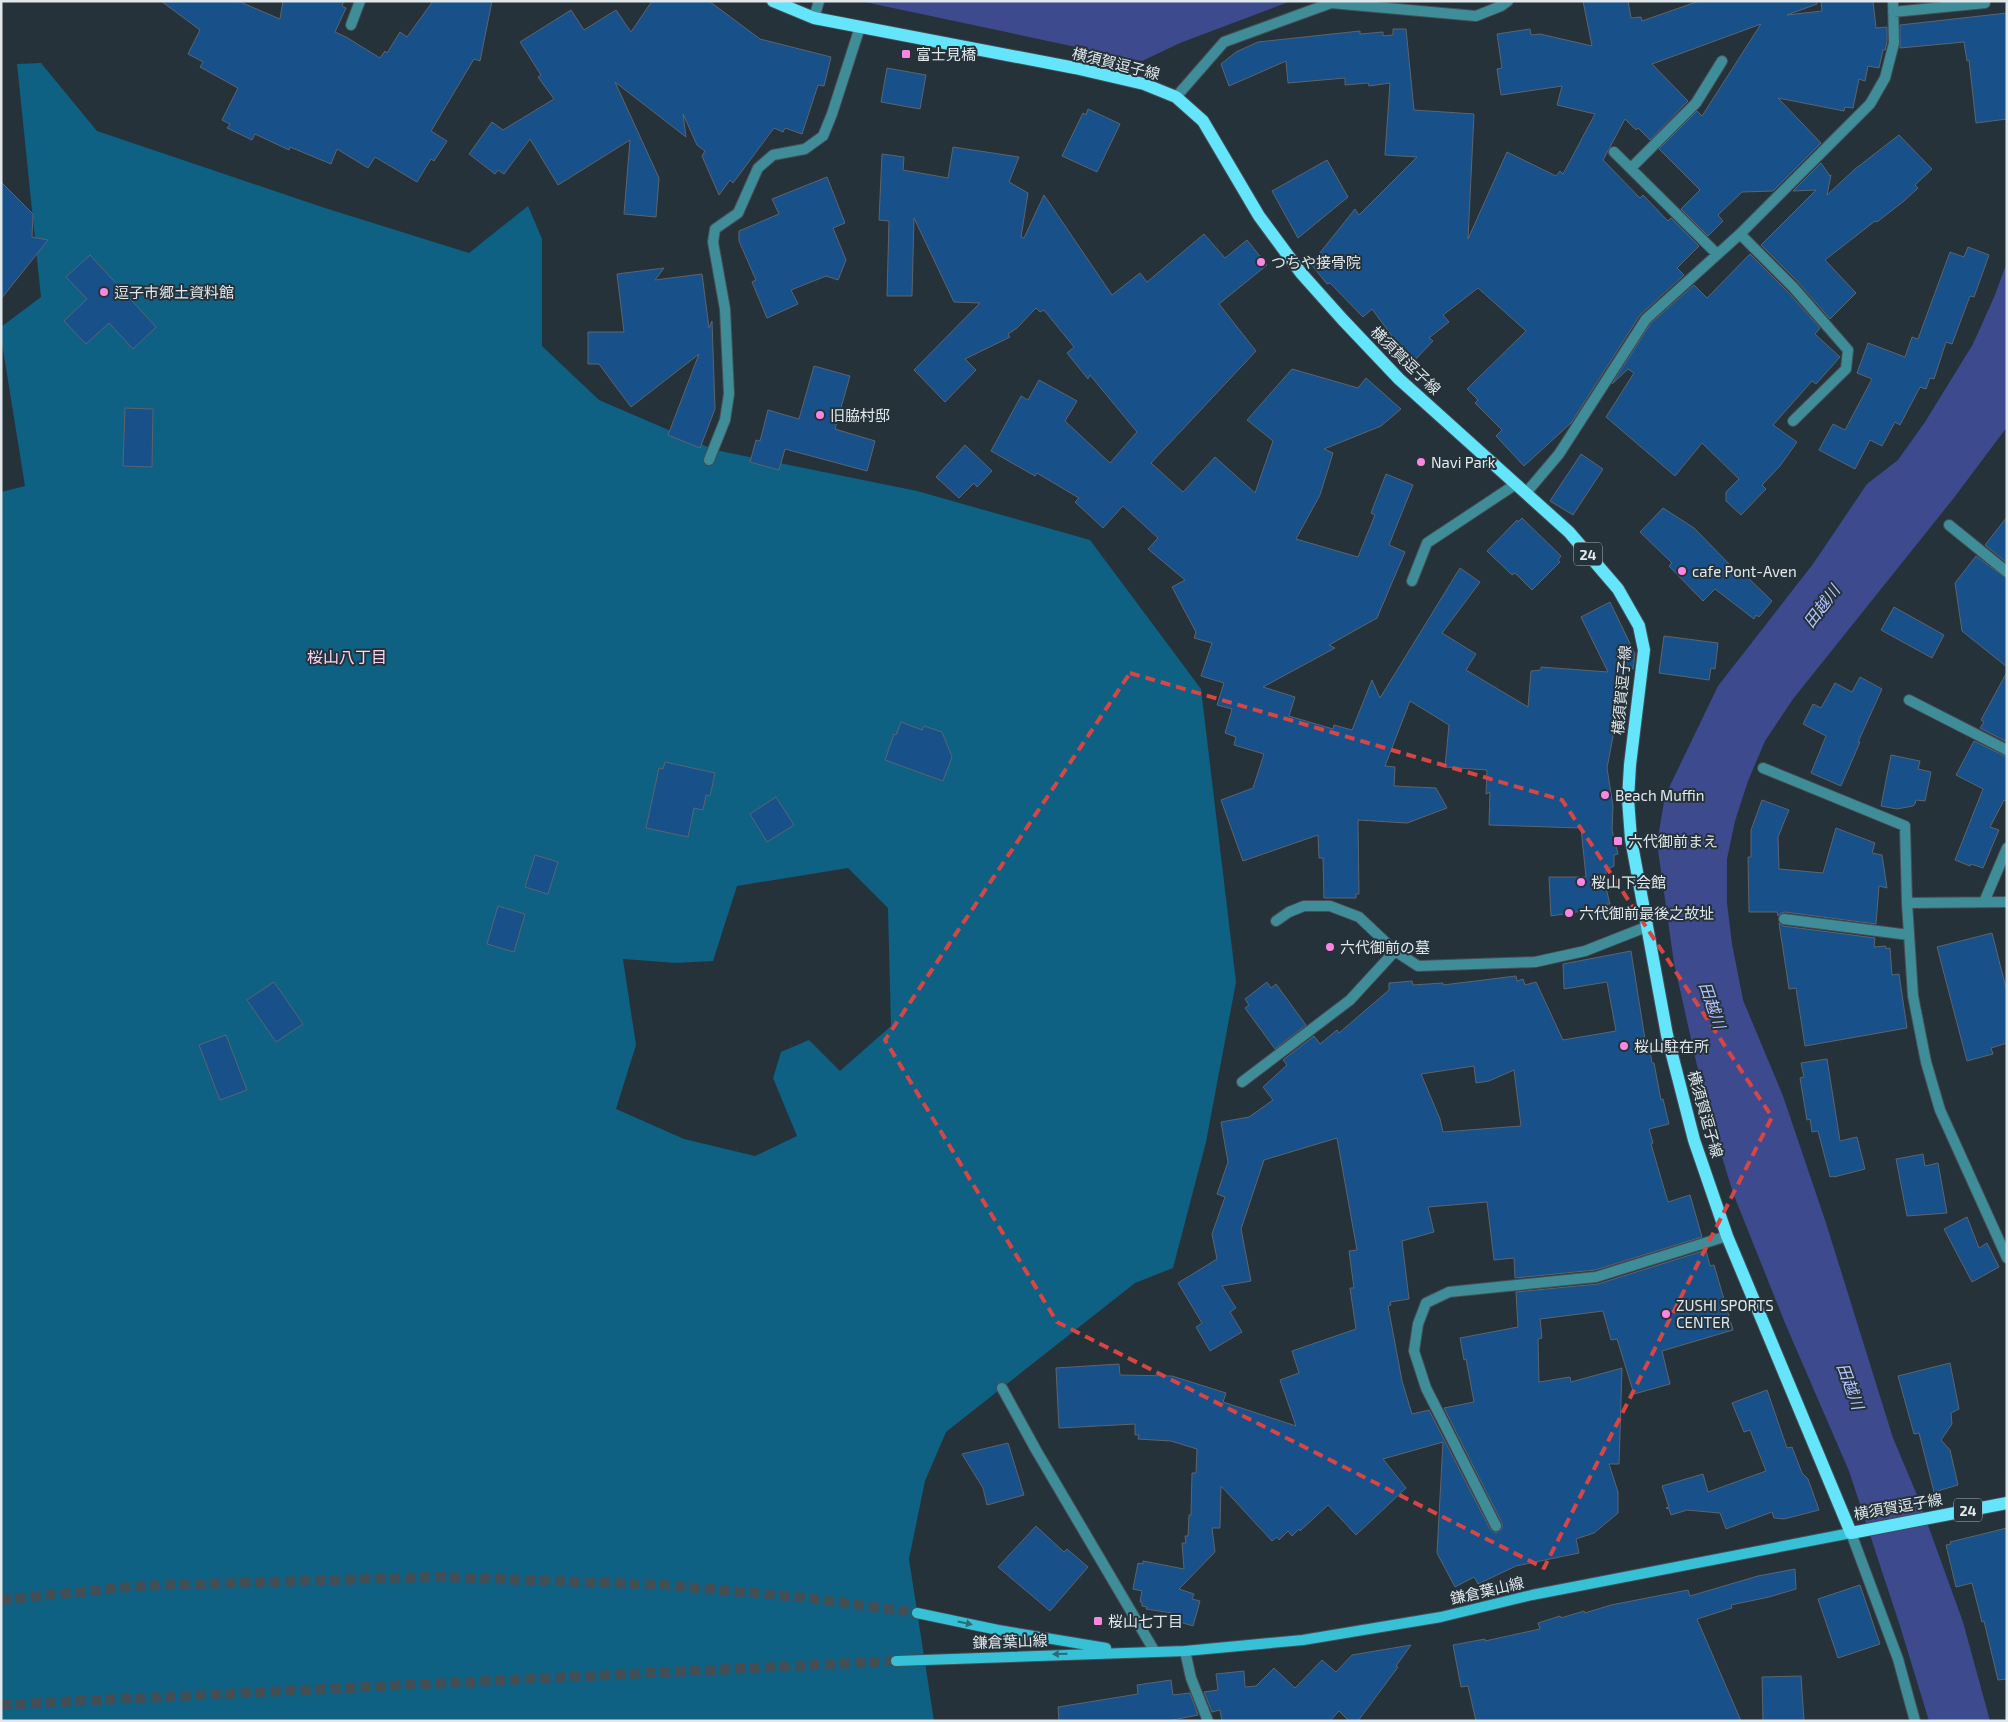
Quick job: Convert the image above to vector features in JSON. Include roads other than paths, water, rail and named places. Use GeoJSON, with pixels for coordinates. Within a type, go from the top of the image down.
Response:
{"type":"FeatureCollection","features":[{"type":"Feature","properties":{"kind":"main road","name":"横須賀逗子線"},"geometry":{"type":"LineString","coordinates":[[773,1],[814,18],[1135,82],[1176,97],[1204,121],[1259,216],[1301,273],[1342,320],[1400,379],[1569,532],[1618,589],[1639,626],[1644,650],[1630,765],[1628,799],[1631,839],[1667,1035],[1694,1140],[1727,1236],[1856,1532],[2007,1503]]}},
{"type":"Feature","properties":{"kind":"main road","name":"鎌倉葉山線"},"geometry":{"type":"LineString","coordinates":[[896,1661],[1185,1651],[1303,1640],[1441,1616],[1532,1596],[1856,1532]]}},
{"type":"Feature","properties":{"kind":"main road","name":"鎌倉葉山線"},"geometry":{"type":"LineString","coordinates":[[917,1613],[998,1630],[1126,1652]]}},
{"type":"Feature","properties":{"kind":"street"},"geometry":{"type":"LineString","coordinates":[[350,25],[360,1]]}},
{"type":"Feature","properties":{"kind":"street"},"geometry":{"type":"LineString","coordinates":[[814,18],[819,1]]}},
{"type":"Feature","properties":{"kind":"street"},"geometry":{"type":"LineString","coordinates":[[1176,97],[1224,42],[1331,3],[1476,16],[1501,6],[1508,1]]}},
{"type":"Feature","properties":{"kind":"street"},"geometry":{"type":"LineString","coordinates":[[1526,494],[1559,454],[1646,319],[1740,234],[1870,104],[1885,78],[1894,43],[1893,7],[1985,3]]}},
{"type":"Feature","properties":{"kind":"street"},"geometry":{"type":"LineString","coordinates":[[709,460],[725,420],[729,394],[725,309],[713,242],[715,229],[738,213],[758,168],[773,156],[805,149],[823,136],[860,27]]}},
{"type":"Feature","properties":{"kind":"street"},"geometry":{"type":"LineString","coordinates":[[1631,168],[1696,104],[1722,61]]}},
{"type":"Feature","properties":{"kind":"street"},"geometry":{"type":"LineString","coordinates":[[1614,152],[1717,254]]}},
{"type":"Feature","properties":{"kind":"street"},"geometry":{"type":"LineString","coordinates":[[1740,234],[1793,288],[1848,350],[1846,369],[1793,421]]}},
{"type":"Feature","properties":{"kind":"street"},"geometry":{"type":"LineString","coordinates":[[1412,581],[1426,542],[1516,484]]}},
{"type":"Feature","properties":{"kind":"street"},"geometry":{"type":"LineString","coordinates":[[1948,525],[2007,572]]}},
{"type":"Feature","properties":{"kind":"street"},"geometry":{"type":"LineString","coordinates":[[1909,700],[2007,750]]}},
{"type":"Feature","properties":{"kind":"street"},"geometry":{"type":"LineString","coordinates":[[1763,768],[1905,826],[1907,903],[1913,996],[1926,1062],[1940,1110],[2007,1258]]}},
{"type":"Feature","properties":{"kind":"street"},"geometry":{"type":"LineString","coordinates":[[1984,902],[2007,848]]}},
{"type":"Feature","properties":{"kind":"street"},"geometry":{"type":"LineString","coordinates":[[1907,903],[2007,902]]}},
{"type":"Feature","properties":{"kind":"street"},"geometry":{"type":"LineString","coordinates":[[1276,922],[1288,912],[1304,906],[1330,906],[1358,917],[1396,952],[1418,966],[1535,962],[1585,951],[1646,927]]}},
{"type":"Feature","properties":{"kind":"street"},"geometry":{"type":"LineString","coordinates":[[1784,920],[1909,935]]}},
{"type":"Feature","properties":{"kind":"street"},"geometry":{"type":"LineString","coordinates":[[1242,1082],[1350,1000],[1396,952]]}},
{"type":"Feature","properties":{"kind":"street"},"geometry":{"type":"LineString","coordinates":[[1496,1526],[1426,1388],[1414,1351],[1418,1324],[1426,1303],[1449,1292],[1596,1277],[1727,1236]]}},
{"type":"Feature","properties":{"kind":"street"},"geometry":{"type":"LineString","coordinates":[[1002,1388],[1155,1652]]}},
{"type":"Feature","properties":{"kind":"street"},"geometry":{"type":"LineString","coordinates":[[1856,1532],[1898,1659],[1915,1721]]}},
{"type":"Feature","properties":{"kind":"street"},"geometry":{"type":"LineString","coordinates":[[1185,1651],[1191,1678],[1208,1721]]}},
{"type":"Feature","properties":{"kind":"water"},"geometry":{"type":"Polygon","coordinates":[[[860,1],[1291,1],[1180,43],[1142,61],[860,1]]]}},
{"type":"Feature","properties":{"kind":"water","name":"田越川"},"geometry":{"type":"Polygon","coordinates":[[[2007,262],[2007,427],[1953,499],[1793,699],[1765,741],[1748,781],[1735,821],[1727,859],[1727,903],[1732,944],[1743,1000],[1783,1096],[1826,1223],[1893,1438],[1917,1495],[1963,1622],[1990,1721],[1929,1721],[1849,1471],[1785,1323],[1733,1193],[1705,1101],[1674,963],[1657,843],[1665,796],[1718,686],[1813,564],[1867,484],[1898,460],[1925,422],[1973,344],[1995,295],[2007,262]]]}},
{"type":"Feature","properties":{"kind":"tunnel"},"geometry":{"type":"LineString","coordinates":[[1,1600],[139,1586],[439,1577],[664,1585],[798,1597],[917,1613]]}},
{"type":"Feature","properties":{"kind":"tunnel"},"geometry":{"type":"LineString","coordinates":[[1,1705],[896,1661]]}},
{"type":"Feature","properties":{"kind":"place","name":"富士見橋"},"geometry":{"type":"Point","coordinates":[906,54]}},
{"type":"Feature","properties":{"kind":"place","name":"つちや接骨院"},"geometry":{"type":"Point","coordinates":[1261,262]}},
{"type":"Feature","properties":{"kind":"place","name":"逗子市郷土資料館"},"geometry":{"type":"Point","coordinates":[104,292]}},
{"type":"Feature","properties":{"kind":"place","name":"旧脇村邸"},"geometry":{"type":"Point","coordinates":[820,415]}},
{"type":"Feature","properties":{"kind":"place","name":"Navi Park"},"geometry":{"type":"Point","coordinates":[1421,462]}},
{"type":"Feature","properties":{"kind":"place","name":"cafe Pont-Aven"},"geometry":{"type":"Point","coordinates":[1682,571]}},
{"type":"Feature","properties":{"kind":"place","name":"Beach Muffin"},"geometry":{"type":"Point","coordinates":[1605,795]}},
{"type":"Feature","properties":{"kind":"place","name":"六代御前まえ"},"geometry":{"type":"Point","coordinates":[1618,841]}},
{"type":"Feature","properties":{"kind":"place","name":"桜山下会館"},"geometry":{"type":"Point","coordinates":[1581,882]}},
{"type":"Feature","properties":{"kind":"place","name":"六代御前最後之故址"},"geometry":{"type":"Point","coordinates":[1569,913]}},
{"type":"Feature","properties":{"kind":"place","name":"六代御前の墓"},"geometry":{"type":"Point","coordinates":[1330,947]}},
{"type":"Feature","properties":{"kind":"place","name":"桜山駐在所"},"geometry":{"type":"Point","coordinates":[1624,1046]}},
{"type":"Feature","properties":{"kind":"place","name":"ZUSHI SPORTS CENTER"},"geometry":{"type":"Point","coordinates":[1666,1314]}},
{"type":"Feature","properties":{"kind":"place","name":"桜山七丁目"},"geometry":{"type":"Point","coordinates":[1098,1621]}},
{"type":"Feature","properties":{"kind":"district","name":"桜山八丁目"},"geometry":{"type":"Point","coordinates":[347,656]}}]}
